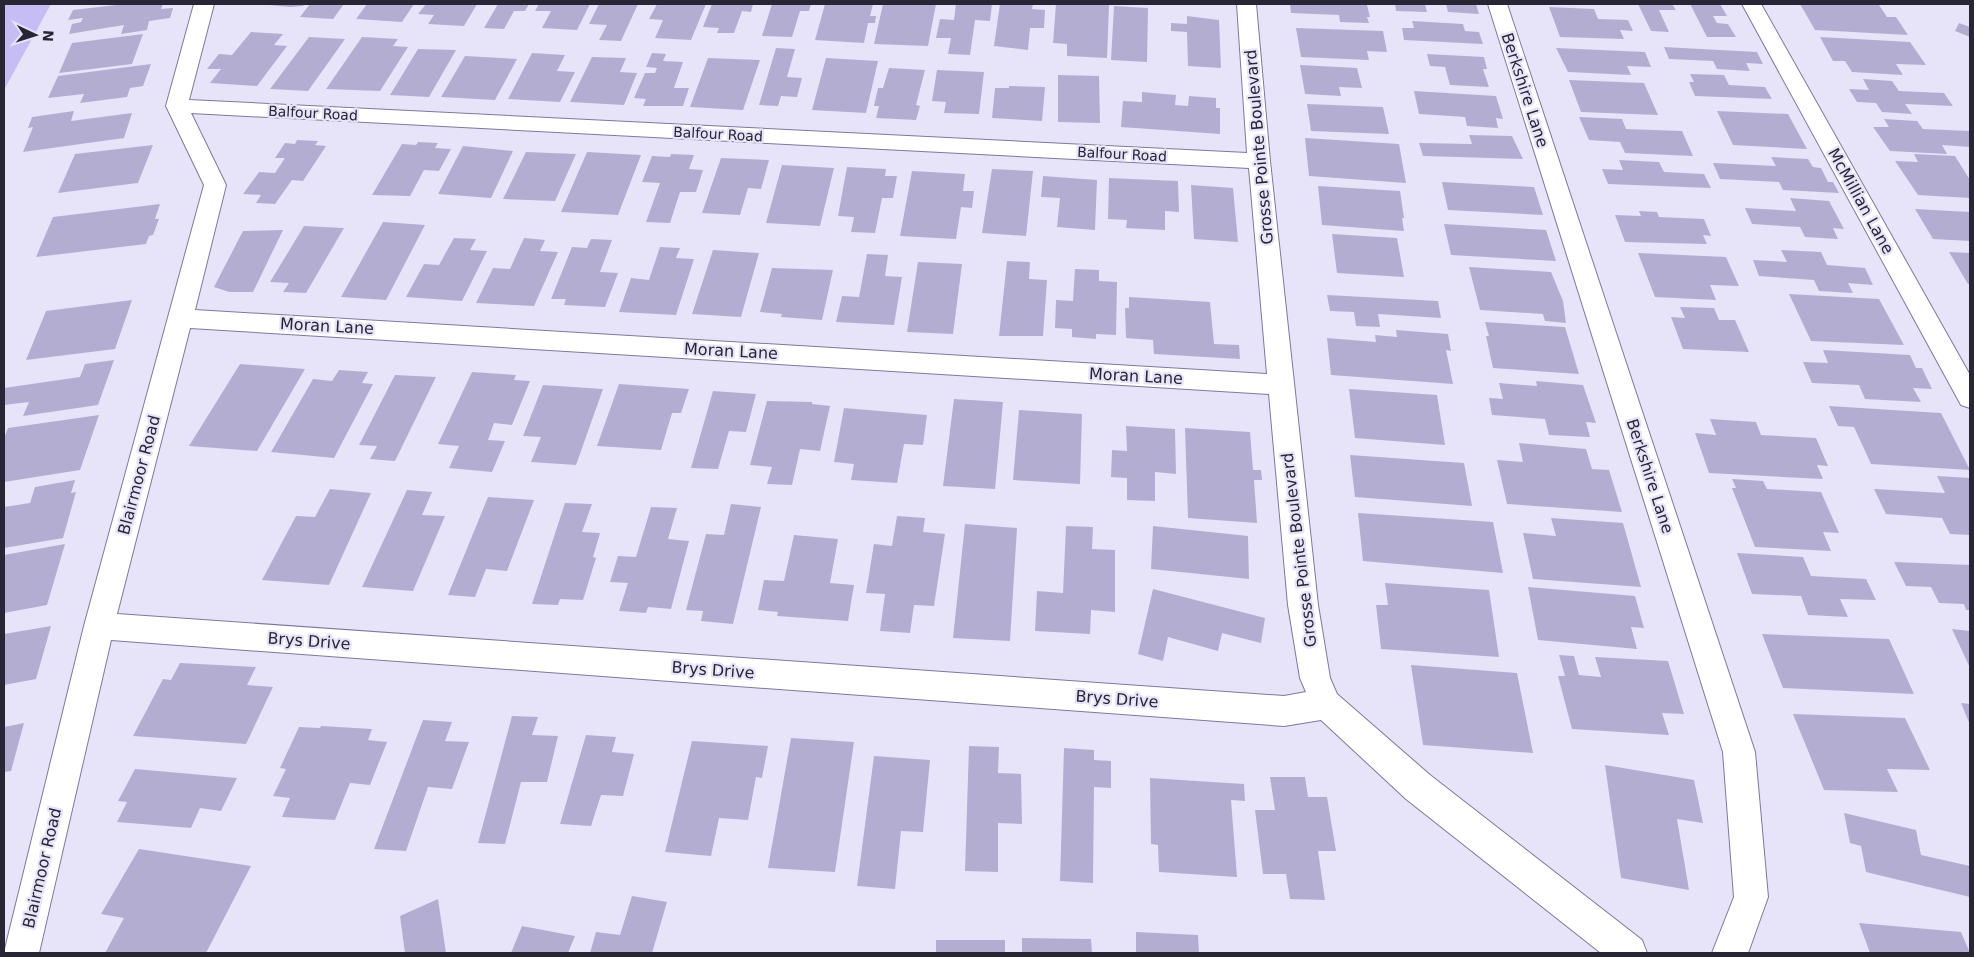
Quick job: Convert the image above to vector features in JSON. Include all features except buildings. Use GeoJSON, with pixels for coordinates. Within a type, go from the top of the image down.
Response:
{"type":"FeatureCollection","features":[{"type":"Feature","properties":{"kind":"street"},"geometry":{"type":"LineString","coordinates":[[177,106],[204,4]]}},
{"type":"Feature","properties":{"kind":"street","name":"Grosse Pointe Boulevard"},"geometry":{"type":"LineString","coordinates":[[1247,4],[1259,161],[1303,605],[1315,678],[1326,704],[1418,787],[1629,953]]}},
{"type":"Feature","properties":{"kind":"street","name":"Berkshire Lane"},"geometry":{"type":"LineString","coordinates":[[1497,4],[1739,752],[1751,897],[1730,953]]}},
{"type":"Feature","properties":{"kind":"street","name":"McMillian Lane"},"geometry":{"type":"LineString","coordinates":[[1751,4],[1970,398]]}},
{"type":"Feature","properties":{"kind":"street","name":"Balfour Road"},"geometry":{"type":"LineString","coordinates":[[177,106],[1259,161]]}},
{"type":"Feature","properties":{"kind":"street","name":"Blairmoor Road"},"geometry":{"type":"LineString","coordinates":[[22,953],[99,626],[182,318],[215,185],[177,106]]}},
{"type":"Feature","properties":{"kind":"street","name":"Moran Lane"},"geometry":{"type":"LineString","coordinates":[[182,318],[1281,385]]}},
{"type":"Feature","properties":{"kind":"street","name":"Brys Drive"},"geometry":{"type":"LineString","coordinates":[[99,626],[1284,711],[1326,704]]}},
{"type":"Feature","properties":{"kind":"shaded area"},"geometry":{"type":"Polygon","coordinates":[[[4,4],[51,4],[4,90],[4,4]]]}}]}
